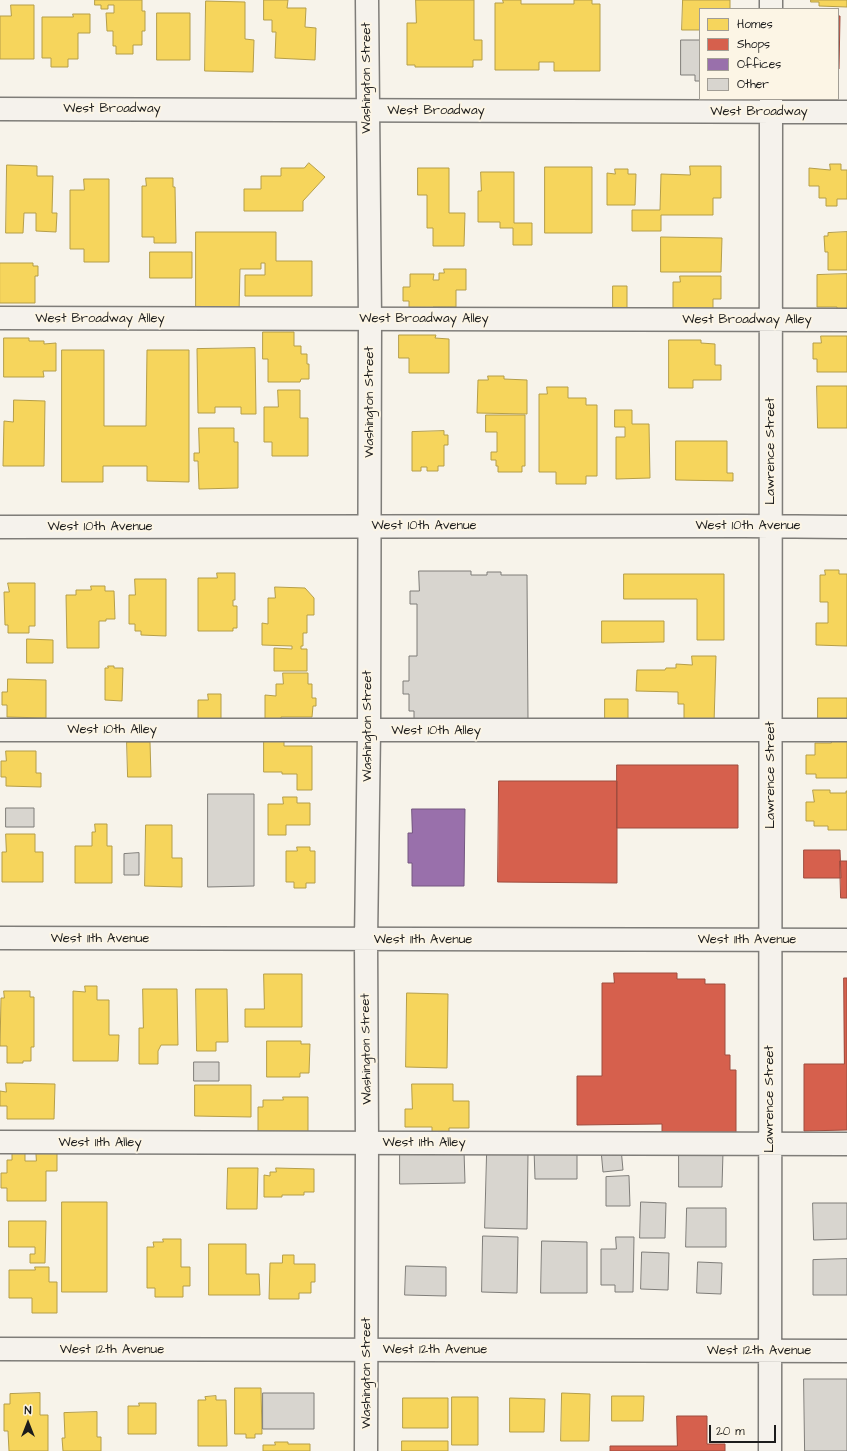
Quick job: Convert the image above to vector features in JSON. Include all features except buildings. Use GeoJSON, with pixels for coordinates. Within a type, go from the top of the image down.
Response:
{"type":"FeatureCollection","features":[{"type":"Feature","properties":{"kind":"street","name":"Washington Street"},"geometry":{"type":"LineString","coordinates":[[366,1451],[366,940],[369,731],[370,319],[367,0]]}},
{"type":"Feature","properties":{"kind":"street","name":"West Broadway"},"geometry":{"type":"LineString","coordinates":[[0,108],[367,110],[771,106],[847,112]]}},
{"type":"Feature","properties":{"kind":"street","name":"Lawrence Street"},"geometry":{"type":"LineString","coordinates":[[770,1451],[771,106]]}},
{"type":"Feature","properties":{"kind":"street","name":"West Broadway Alley"},"geometry":{"type":"LineString","coordinates":[[0,318],[847,320]]}},
{"type":"Feature","properties":{"kind":"street","name":"West 10th Avenue"},"geometry":{"type":"LineString","coordinates":[[0,527],[847,526]]}},
{"type":"Feature","properties":{"kind":"street","name":"West 10th Alley"},"geometry":{"type":"LineString","coordinates":[[0,730],[847,730]]}},
{"type":"Feature","properties":{"kind":"street","name":"West 11th Avenue"},"geometry":{"type":"LineString","coordinates":[[0,938],[847,940]]}},
{"type":"Feature","properties":{"kind":"street","name":"West 11th Alley"},"geometry":{"type":"LineString","coordinates":[[0,1142],[847,1144]]}},
{"type":"Feature","properties":{"kind":"street","name":"West 12th Avenue"},"geometry":{"type":"LineString","coordinates":[[0,1349],[847,1351]]}}]}
